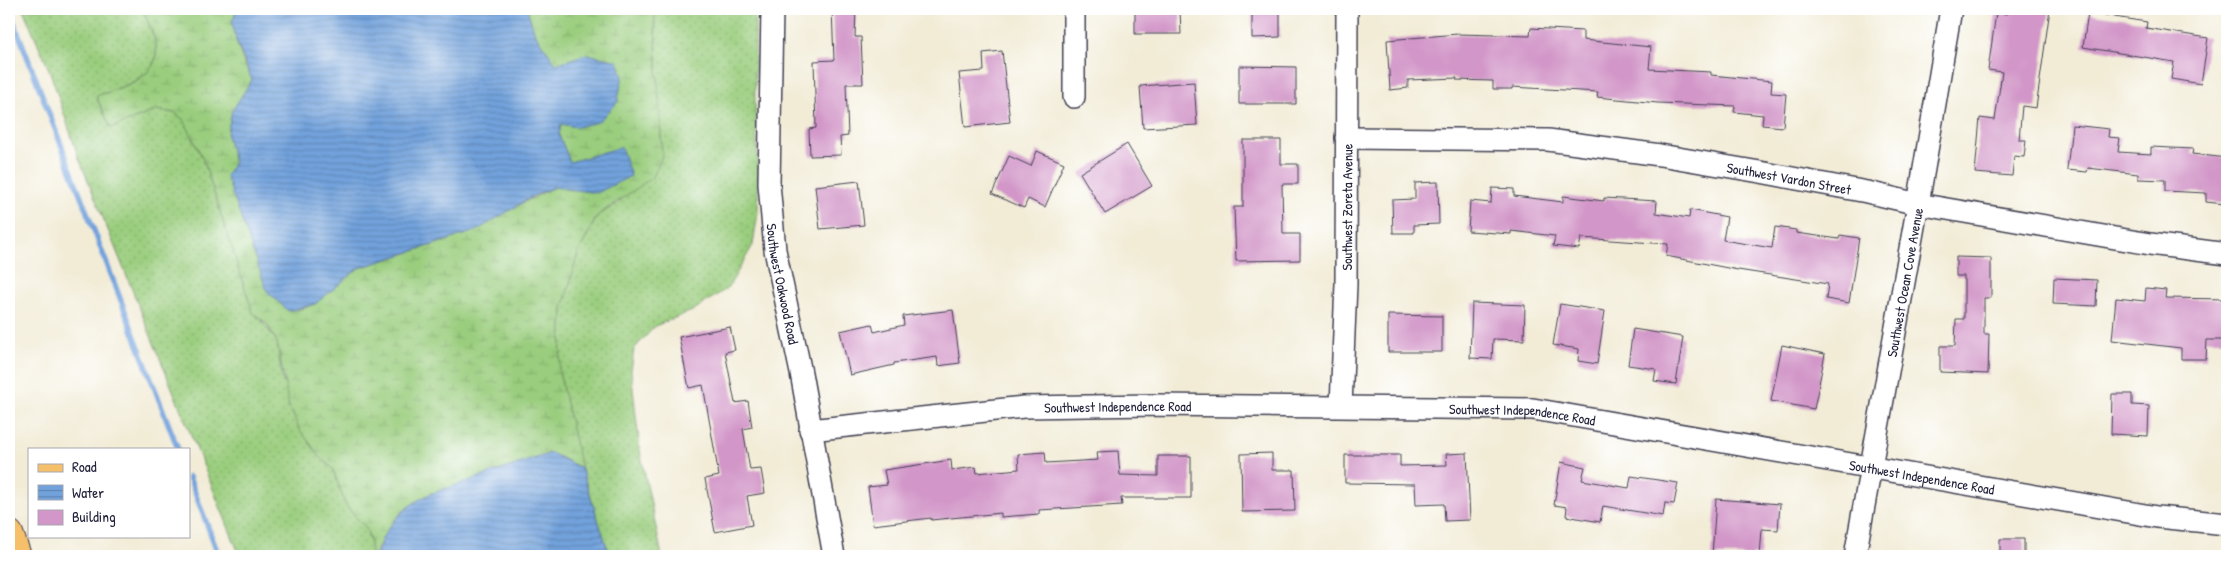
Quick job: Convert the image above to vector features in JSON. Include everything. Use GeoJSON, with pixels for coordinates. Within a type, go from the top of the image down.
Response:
{"type":"FeatureCollection","features":[{"type":"Feature","properties":{"kind":"main road"},"geometry":{"type":"LineString","coordinates":[[9,534],[17,556]]}},
{"type":"Feature","properties":{"kind":"street","name":"Southwest Oakwood Road"},"geometry":{"type":"LineString","coordinates":[[772,9],[769,184],[775,250],[834,556]]}},
{"type":"Feature","properties":{"kind":"street"},"geometry":{"type":"LineString","coordinates":[[1074,9],[1074,97]]}},
{"type":"Feature","properties":{"kind":"street","name":"Southwest Zoreta Avenue"},"geometry":{"type":"LineString","coordinates":[[1341,406],[1346,284],[1346,9]]}},
{"type":"Feature","properties":{"kind":"street","name":"Southwest Ocean Cove Avenue"},"geometry":{"type":"LineString","coordinates":[[1855,556],[1918,204],[1950,9]]}},
{"type":"Feature","properties":{"kind":"street","name":"Southwest Vardon Street"},"geometry":{"type":"LineString","coordinates":[[1346,138],[1548,140],[1751,170],[1867,192],[1918,204],[2150,244],[2227,254]]}},
{"type":"Feature","properties":{"kind":"street","name":"Southwest Independence Road"},"geometry":{"type":"LineString","coordinates":[[810,430],[1024,407],[1153,405],[1533,408],[2157,517],[2227,524]]}},
{"type":"Feature","properties":{"kind":"green space"},"geometry":{"type":"Polygon","coordinates":[[[23,9],[142,9],[156,46],[156,58],[152,67],[136,80],[96,97],[111,128],[157,110],[175,113],[184,120],[203,159],[250,303],[277,342],[282,378],[320,457],[333,469],[346,506],[366,528],[370,541],[371,556],[240,556],[78,156],[50,72],[23,9]]]}},
{"type":"Feature","properties":{"kind":"green space"},"geometry":{"type":"Polygon","coordinates":[[[142,9],[237,9],[234,27],[235,36],[240,54],[252,80],[232,111],[227,135],[234,163],[297,310],[315,304],[359,268],[452,239],[554,187],[597,192],[594,156],[570,162],[559,135],[561,124],[577,127],[587,54],[556,64],[535,34],[527,9],[654,9],[662,156],[653,177],[598,215],[578,253],[563,308],[559,372],[581,468],[551,453],[430,494],[403,510],[383,537],[374,556],[371,556],[370,541],[366,528],[346,506],[333,469],[320,457],[300,430],[289,407],[277,342],[266,323],[253,313],[203,159],[184,120],[175,113],[157,110],[111,128],[96,96],[136,80],[152,67],[156,57],[156,46],[142,9]]]}},
{"type":"Feature","properties":{"kind":"green space"},"geometry":{"type":"Polygon","coordinates":[[[654,9],[755,9],[758,212],[753,245],[728,288],[692,311],[655,326],[634,349],[631,371],[640,451],[662,556],[610,556],[578,458],[559,372],[563,308],[578,253],[598,215],[617,204],[662,156],[654,9]]]}},
{"type":"Feature","properties":{"kind":"water"},"geometry":{"type":"Polygon","coordinates":[[[237,9],[527,9],[535,34],[556,64],[587,54],[618,61],[623,76],[617,103],[598,122],[577,127],[561,124],[559,135],[570,162],[621,147],[631,176],[597,193],[554,187],[533,196],[476,231],[359,268],[315,304],[288,311],[267,291],[226,176],[234,162],[227,135],[232,111],[252,80],[236,40],[232,22],[237,9]]]}},
{"type":"Feature","properties":{"kind":"water"},"geometry":{"type":"Polygon","coordinates":[[[551,453],[581,468],[610,556],[374,556],[384,535],[393,522],[410,506],[423,498],[551,453]]]}},
{"type":"Feature","properties":{"kind":"building"},"geometry":{"type":"Polygon","coordinates":[[[832,9],[856,9],[855,37],[861,37],[863,84],[846,84],[848,136],[840,137],[841,155],[810,156],[809,129],[816,128],[814,61],[834,60],[832,9]]]}},
{"type":"Feature","properties":{"kind":"building"},"geometry":{"type":"Polygon","coordinates":[[[1135,9],[1180,9],[1181,34],[1135,34],[1135,9]]]}},
{"type":"Feature","properties":{"kind":"building"},"geometry":{"type":"Polygon","coordinates":[[[1252,9],[1280,9],[1280,37],[1252,38],[1252,9]]]}},
{"type":"Feature","properties":{"kind":"building"},"geometry":{"type":"Polygon","coordinates":[[[2008,9],[2050,9],[2036,108],[2022,106],[2019,140],[2026,140],[2024,157],[2014,156],[2012,176],[1975,173],[1980,118],[1995,120],[2002,72],[1988,70],[1996,13],[2008,14],[2008,9]]]}},
{"type":"Feature","properties":{"kind":"building"},"geometry":{"type":"Polygon","coordinates":[[[2088,13],[2147,22],[2146,28],[2208,38],[2201,84],[2171,79],[2174,62],[2083,47],[2088,13]]]}},
{"type":"Feature","properties":{"kind":"building"},"geometry":{"type":"Polygon","coordinates":[[[1531,28],[1583,31],[1583,40],[1651,47],[1649,69],[1711,72],[1711,75],[1772,81],[1771,93],[1786,94],[1783,127],[1762,125],[1763,115],[1734,112],[1735,106],[1658,103],[1597,97],[1598,92],[1512,87],[1512,89],[1493,89],[1493,81],[1456,80],[1457,78],[1408,80],[1408,88],[1390,90],[1387,40],[1458,34],[1530,36],[1531,28]]]}},
{"type":"Feature","properties":{"kind":"building"},"geometry":{"type":"Polygon","coordinates":[[[1002,51],[1010,122],[965,127],[959,73],[984,71],[983,53],[1002,51]]]}},
{"type":"Feature","properties":{"kind":"building"},"geometry":{"type":"Polygon","coordinates":[[[1239,66],[1296,67],[1296,104],[1239,104],[1239,66]]]}},
{"type":"Feature","properties":{"kind":"building"},"geometry":{"type":"Polygon","coordinates":[[[1194,82],[1197,125],[1143,128],[1140,86],[1194,82]]]}},
{"type":"Feature","properties":{"kind":"building"},"geometry":{"type":"Polygon","coordinates":[[[2072,125],[2109,129],[2108,137],[2120,138],[2118,152],[2151,154],[2151,147],[2193,149],[2192,154],[2227,158],[2225,204],[2206,202],[2206,193],[2165,191],[2165,180],[2138,179],[2138,174],[2088,168],[2087,172],[2067,170],[2072,125]]]}},
{"type":"Feature","properties":{"kind":"building"},"geometry":{"type":"Polygon","coordinates":[[[1243,140],[1281,140],[1281,164],[1298,164],[1298,184],[1282,184],[1283,234],[1300,234],[1300,260],[1236,261],[1234,207],[1243,207],[1243,140]]]}},
{"type":"Feature","properties":{"kind":"building"},"geometry":{"type":"Polygon","coordinates":[[[1127,144],[1152,186],[1105,214],[1080,173],[1127,144]]]}},
{"type":"Feature","properties":{"kind":"building"},"geometry":{"type":"Polygon","coordinates":[[[1037,151],[1064,163],[1045,207],[1028,199],[1024,208],[992,194],[1009,156],[1031,166],[1037,151]]]}},
{"type":"Feature","properties":{"kind":"building"},"geometry":{"type":"Polygon","coordinates":[[[859,181],[864,225],[820,229],[815,186],[859,181]]]}},
{"type":"Feature","properties":{"kind":"building"},"geometry":{"type":"Polygon","coordinates":[[[1438,182],[1439,224],[1414,225],[1414,233],[1393,233],[1392,200],[1415,199],[1415,183],[1438,182]]]}},
{"type":"Feature","properties":{"kind":"building"},"geometry":{"type":"Polygon","coordinates":[[[1492,188],[1514,189],[1514,196],[1563,202],[1563,196],[1604,201],[1604,198],[1657,201],[1656,213],[1689,218],[1690,210],[1727,217],[1723,240],[1772,248],[1775,227],[1796,230],[1796,233],[1839,239],[1840,235],[1859,238],[1849,303],[1826,299],[1828,284],[1738,270],[1666,256],[1668,244],[1581,238],[1579,249],[1553,246],[1555,236],[1511,231],[1511,234],[1468,231],[1470,201],[1491,203],[1492,188]]]}},
{"type":"Feature","properties":{"kind":"building"},"geometry":{"type":"Polygon","coordinates":[[[1956,257],[1991,258],[1991,298],[1984,298],[1984,334],[1989,334],[1988,374],[1940,372],[1940,346],[1955,346],[1956,319],[1964,319],[1964,276],[1956,276],[1956,257]]]}},
{"type":"Feature","properties":{"kind":"building"},"geometry":{"type":"Polygon","coordinates":[[[2054,278],[2097,280],[2096,306],[2053,304],[2054,278]]]}},
{"type":"Feature","properties":{"kind":"building"},"geometry":{"type":"Polygon","coordinates":[[[2146,288],[2166,290],[2165,298],[2227,299],[2227,340],[2207,340],[2206,359],[2181,359],[2181,348],[2112,340],[2116,298],[2145,301],[2146,288]]]}},
{"type":"Feature","properties":{"kind":"building"},"geometry":{"type":"Polygon","coordinates":[[[1472,303],[1525,305],[1524,340],[1493,339],[1492,359],[1470,358],[1472,303]]]}},
{"type":"Feature","properties":{"kind":"building"},"geometry":{"type":"Polygon","coordinates":[[[1560,304],[1605,311],[1597,364],[1578,361],[1579,349],[1553,345],[1560,304]]]}},
{"type":"Feature","properties":{"kind":"building"},"geometry":{"type":"Polygon","coordinates":[[[953,310],[960,363],[938,366],[937,357],[894,363],[894,365],[850,375],[840,331],[872,324],[874,332],[904,325],[903,316],[953,310]]]}},
{"type":"Feature","properties":{"kind":"building"},"geometry":{"type":"Polygon","coordinates":[[[1388,315],[1442,316],[1442,352],[1388,352],[1388,315]]]}},
{"type":"Feature","properties":{"kind":"building"},"geometry":{"type":"Polygon","coordinates":[[[730,327],[735,350],[725,352],[735,403],[748,401],[752,427],[743,429],[750,470],[761,469],[765,493],[747,496],[752,525],[715,532],[705,479],[719,476],[703,385],[689,388],[679,337],[730,327]]]}},
{"type":"Feature","properties":{"kind":"building"},"geometry":{"type":"Polygon","coordinates":[[[1633,329],[1683,337],[1676,384],[1654,381],[1656,369],[1628,365],[1633,329]]]}},
{"type":"Feature","properties":{"kind":"building"},"geometry":{"type":"Polygon","coordinates":[[[1782,345],[1825,354],[1814,409],[1771,401],[1782,345]]]}},
{"type":"Feature","properties":{"kind":"building"},"geometry":{"type":"Polygon","coordinates":[[[2112,394],[2132,394],[2132,405],[2149,406],[2148,436],[2111,434],[2112,394]]]}},
{"type":"Feature","properties":{"kind":"building"},"geometry":{"type":"Polygon","coordinates":[[[1118,451],[1120,475],[1158,476],[1158,456],[1191,456],[1191,498],[1121,498],[1122,505],[1039,510],[1039,514],[1001,517],[1001,513],[931,520],[931,518],[873,525],[868,487],[887,485],[884,470],[951,460],[952,470],[976,467],[977,473],[1019,469],[1018,454],[1045,452],[1046,463],[1098,460],[1097,452],[1118,451]]]}},
{"type":"Feature","properties":{"kind":"building"},"geometry":{"type":"Polygon","coordinates":[[[1272,453],[1272,470],[1294,470],[1295,511],[1242,512],[1241,454],[1272,453]]]}},
{"type":"Feature","properties":{"kind":"building"},"geometry":{"type":"Polygon","coordinates":[[[1467,453],[1470,520],[1445,521],[1444,504],[1416,505],[1415,484],[1345,483],[1345,455],[1400,455],[1400,466],[1447,465],[1446,454],[1467,453]]]}},
{"type":"Feature","properties":{"kind":"building"},"geometry":{"type":"Polygon","coordinates":[[[1561,462],[1585,467],[1582,480],[1629,488],[1631,476],[1678,483],[1674,504],[1665,503],[1663,516],[1603,506],[1600,522],[1566,516],[1567,507],[1554,505],[1561,462]]]}},
{"type":"Feature","properties":{"kind":"building"},"geometry":{"type":"Polygon","coordinates":[[[1716,499],[1780,504],[1778,530],[1762,529],[1760,556],[1712,556],[1716,499]]]}},
{"type":"Feature","properties":{"kind":"building"},"geometry":{"type":"Polygon","coordinates":[[[2000,539],[2024,539],[2024,556],[2000,556],[2000,539]]]}},
{"type":"Feature","properties":{"kind":"waterway"},"geometry":{"type":"LineString","coordinates":[[9,9],[178,448]]}},
{"type":"Feature","properties":{"kind":"waterway"},"geometry":{"type":"LineString","coordinates":[[190,480],[219,556]]}}]}
